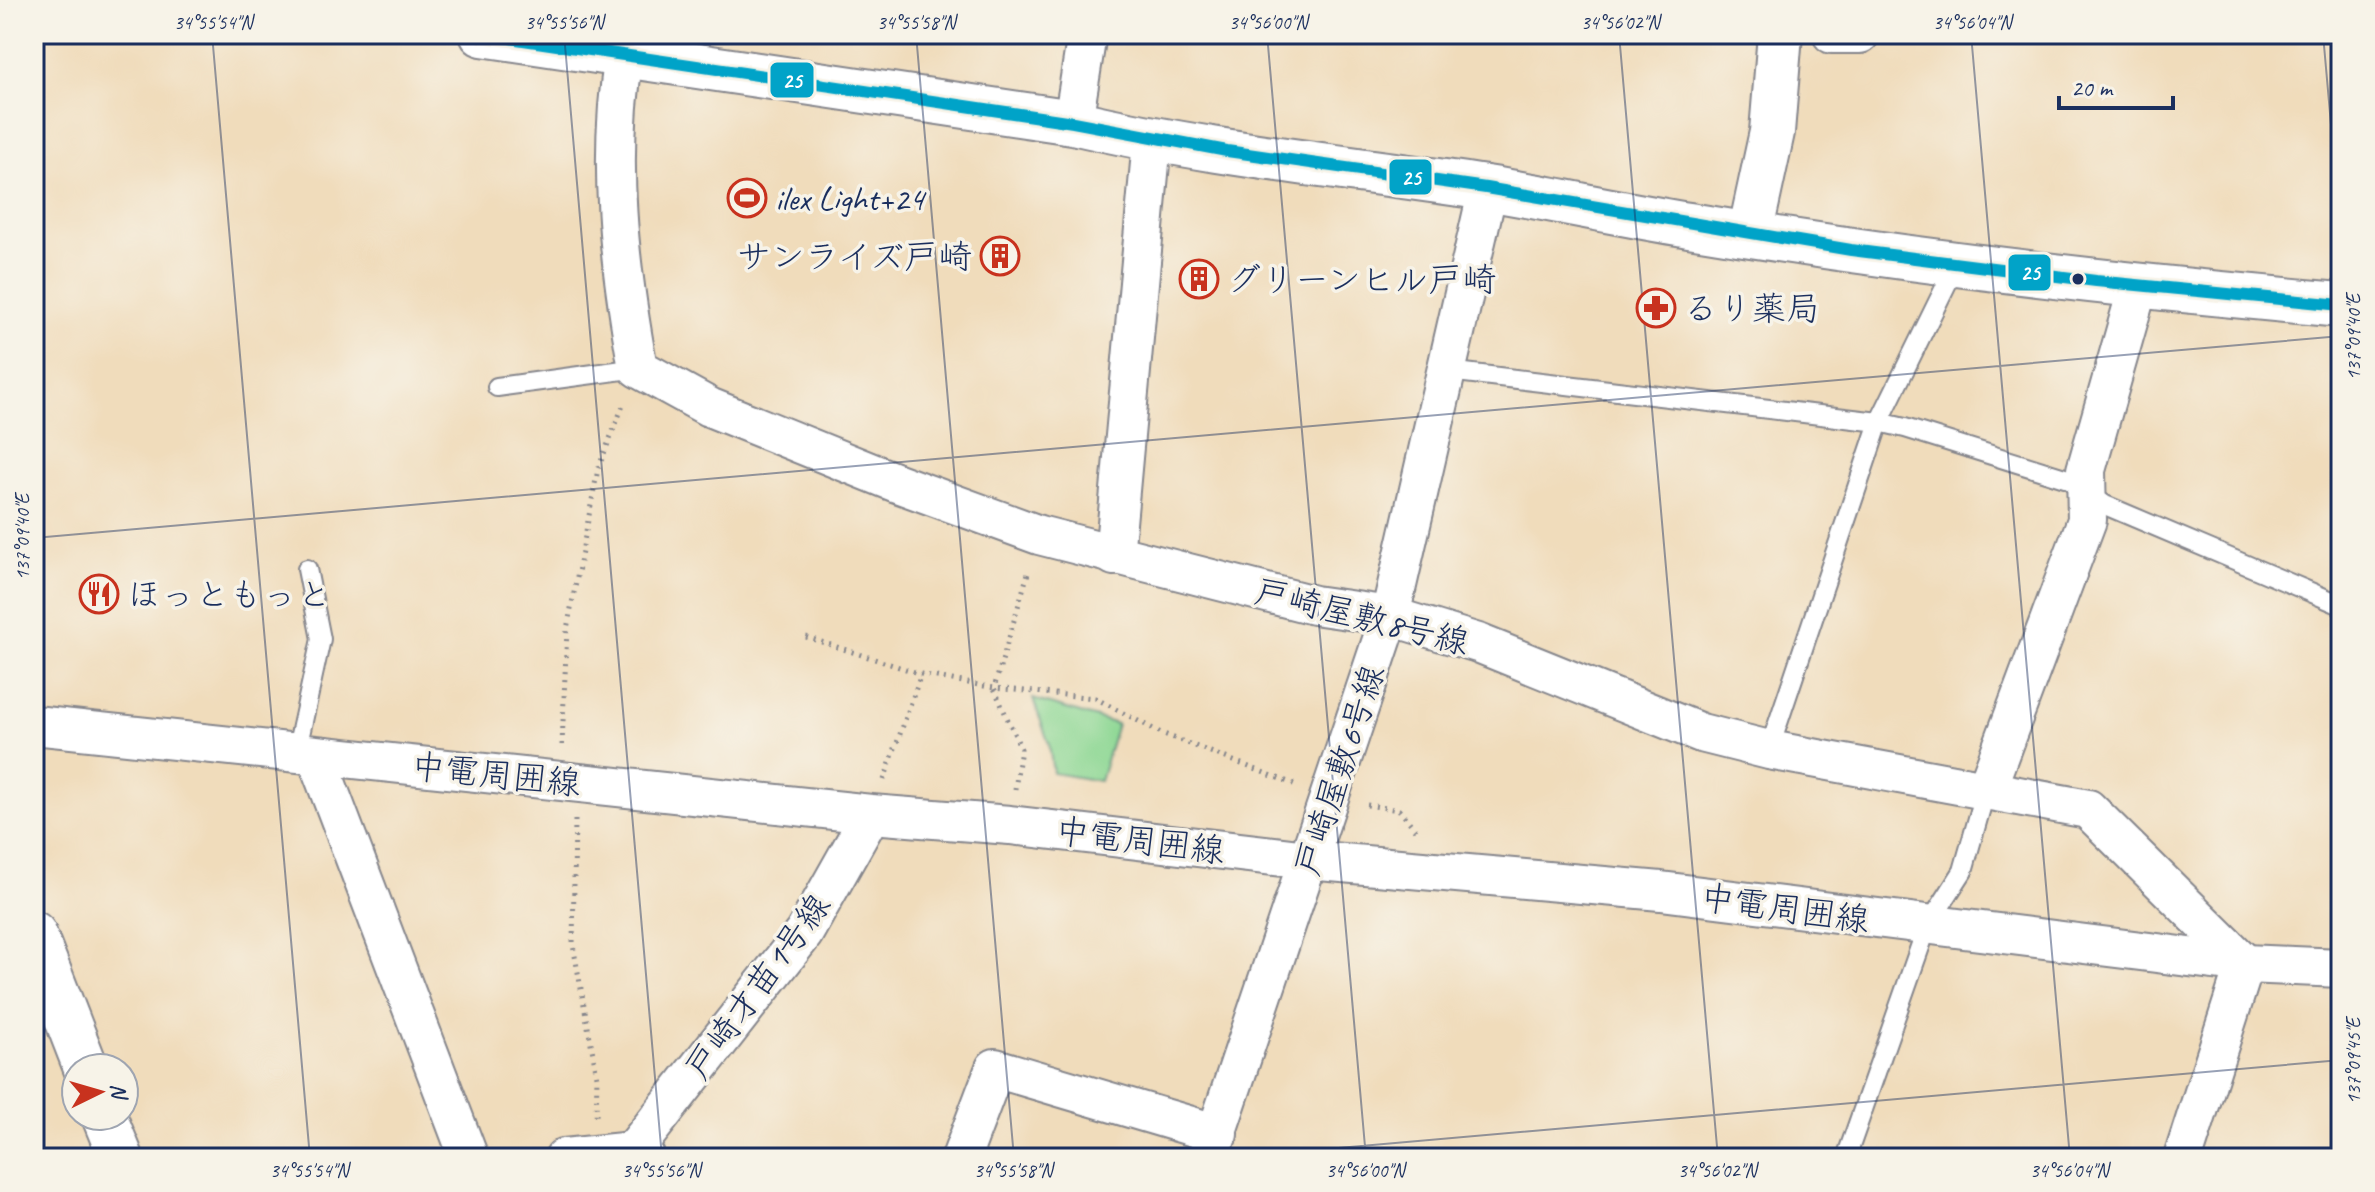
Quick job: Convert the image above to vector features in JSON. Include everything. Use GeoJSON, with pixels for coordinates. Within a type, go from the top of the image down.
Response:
{"type":"FeatureCollection","features":[{"type":"Feature","properties":{"kind":"main road"},"geometry":{"type":"LineString","coordinates":[[482,34],[1073,122],[1152,141],[1488,189],[1750,234],[2138,287],[2341,305]]}},
{"type":"Feature","properties":{"kind":"main road"},"geometry":{"type":"LineString","coordinates":[[1750,234],[1772,132],[1780,34]]}},
{"type":"Feature","properties":{"kind":"main road"},"geometry":{"type":"LineString","coordinates":[[34,934],[80,1052]]}},
{"type":"Feature","properties":{"kind":"main road"},"geometry":{"type":"LineString","coordinates":[[110,1132],[121,1158]]}},
{"type":"Feature","properties":{"kind":"street"},"geometry":{"type":"LineString","coordinates":[[1073,122],[1087,34]]}},
{"type":"Feature","properties":{"kind":"street"},"geometry":{"type":"LineString","coordinates":[[1832,34],[1860,34]]}},
{"type":"Feature","properties":{"kind":"street"},"geometry":{"type":"LineString","coordinates":[[624,56],[615,110],[616,235],[638,368]]}},
{"type":"Feature","properties":{"kind":"street"},"geometry":{"type":"LineString","coordinates":[[1114,556],[1152,141]]}},
{"type":"Feature","properties":{"kind":"street","name":"戸崎屋敷6号線"},"geometry":{"type":"LineString","coordinates":[[1213,1146],[1390,616],[1488,189]]}},
{"type":"Feature","properties":{"kind":"street"},"geometry":{"type":"LineString","coordinates":[[1986,790],[2087,520],[2086,470],[2138,287]]}},
{"type":"Feature","properties":{"kind":"street","name":"戸崎屋敷8号線"},"geometry":{"type":"LineString","coordinates":[[638,368],[709,407],[897,483],[1039,535],[1314,605],[1390,616],[1478,643],[1701,733],[1769,750],[2088,809],[2245,964]]}},
{"type":"Feature","properties":{"kind":"street","name":"中電周囲線"},"geometry":{"type":"LineString","coordinates":[[34,725],[871,814],[1010,825],[1308,860],[1661,891],[1927,927],[2245,964],[2341,968]]}},
{"type":"Feature","properties":{"kind":"street"},"geometry":{"type":"LineString","coordinates":[[306,754],[469,1158]]}},
{"type":"Feature","properties":{"kind":"street","name":"戸崎才苗1号線"},"geometry":{"type":"LineString","coordinates":[[640,1154],[804,933],[871,814]]}},
{"type":"Feature","properties":{"kind":"street"},"geometry":{"type":"LineString","coordinates":[[2183,1158],[2245,964]]}},
{"type":"Feature","properties":{"kind":"street"},"geometry":{"type":"LineString","coordinates":[[961,1158],[995,1068],[1213,1146]]}},
{"type":"Feature","properties":{"kind":"street"},"geometry":{"type":"LineString","coordinates":[[580,1155],[640,1154]]}},
{"type":"Feature","properties":{"kind":"lane"},"geometry":{"type":"LineString","coordinates":[[1769,750],[1879,422],[1957,263]]}},
{"type":"Feature","properties":{"kind":"lane"},"geometry":{"type":"LineString","coordinates":[[497,387],[638,368]]}},
{"type":"Feature","properties":{"kind":"lane"},"geometry":{"type":"LineString","coordinates":[[1448,371],[1879,422],[2068,479],[2105,505],[2341,605]]}},
{"type":"Feature","properties":{"kind":"lane"},"geometry":{"type":"LineString","coordinates":[[306,754],[321,639],[307,569]]}},
{"type":"Feature","properties":{"kind":"lane"},"geometry":{"type":"LineString","coordinates":[[1846,1158],[1927,927],[1963,871],[1986,790]]}},
{"type":"Feature","properties":{"kind":"path"},"geometry":{"type":"LineString","coordinates":[[580,1155],[597,1076],[573,945],[567,629],[598,469],[638,368]]}},
{"type":"Feature","properties":{"kind":"path"},"geometry":{"type":"LineString","coordinates":[[1010,825],[1021,749],[994,688],[1039,535]]}},
{"type":"Feature","properties":{"kind":"path"},"geometry":{"type":"LineString","coordinates":[[806,637],[921,674],[994,688],[1095,698],[1161,733],[1328,798],[1399,810],[1453,873]]}},
{"type":"Feature","properties":{"kind":"path"},"geometry":{"type":"LineString","coordinates":[[871,814],[921,674]]}},
{"type":"Feature","properties":{"kind":"green space"},"geometry":{"type":"Polygon","coordinates":[[[1033,699],[1117,724],[1100,781],[1053,773],[1049,744],[1033,699]]]}},
{"type":"Feature","properties":{"kind":"transit line","name":"25"},"geometry":{"type":"LineString","coordinates":[[482,34],[1073,122],[1227,151],[1486,188],[1851,250],[2096,281],[2341,305]]}},
{"type":"Feature","properties":{"kind":"place","name":"ilex Light+24"},"geometry":{"type":"Point","coordinates":[747,198]}},
{"type":"Feature","properties":{"kind":"place","name":"サンライズ戸崎"},"geometry":{"type":"Point","coordinates":[1000,256]}},
{"type":"Feature","properties":{"kind":"place","name":"グリーンヒル戸崎"},"geometry":{"type":"Point","coordinates":[1199,279]}},
{"type":"Feature","properties":{"kind":"place","name":"るり薬局"},"geometry":{"type":"Point","coordinates":[1656,308]}},
{"type":"Feature","properties":{"kind":"place","name":"ほっともっと"},"geometry":{"type":"Point","coordinates":[99,594]}}]}
